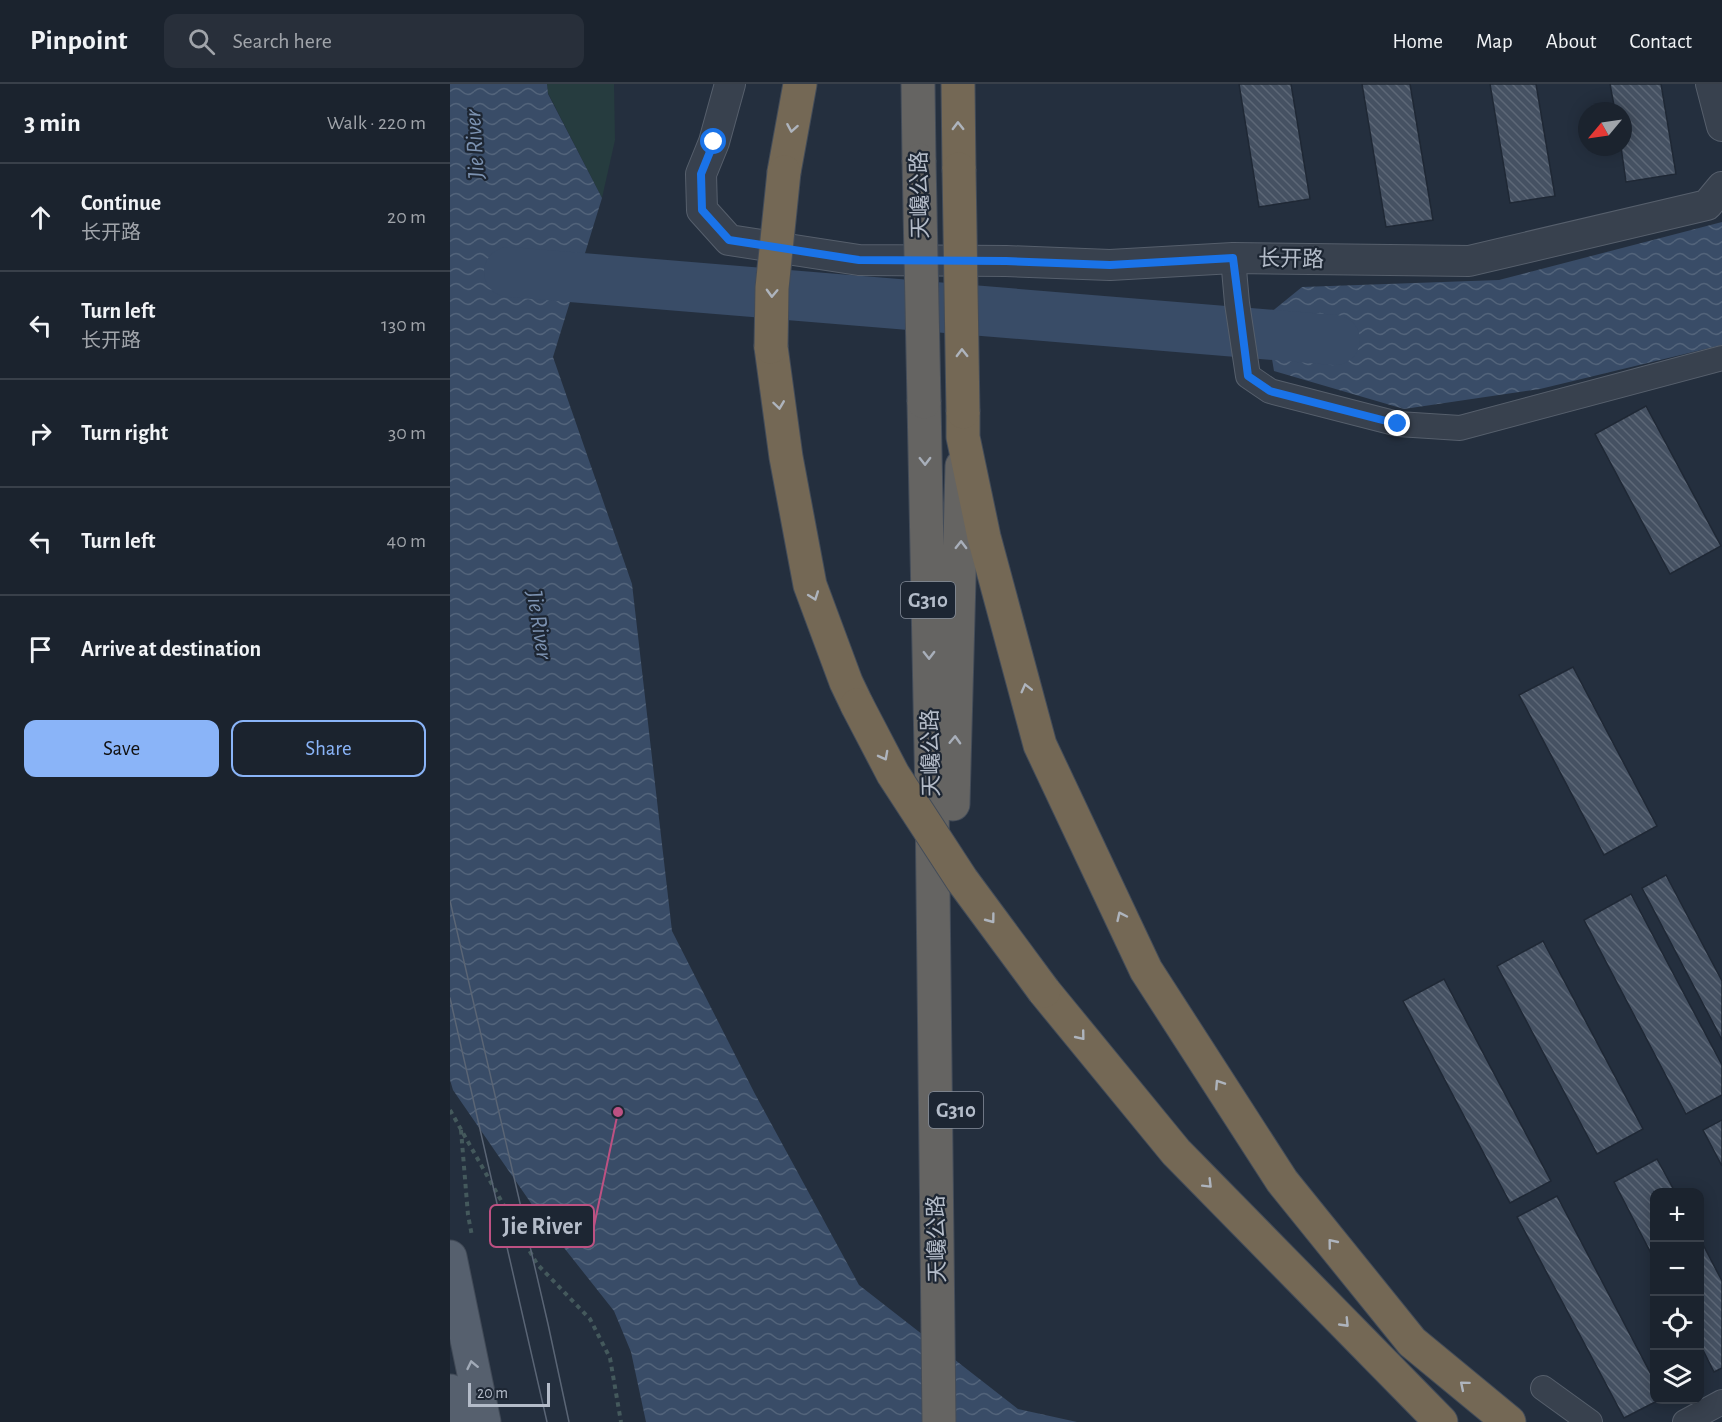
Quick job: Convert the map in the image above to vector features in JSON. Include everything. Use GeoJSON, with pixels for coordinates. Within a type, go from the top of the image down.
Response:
{"type":"FeatureCollection","features":[{"type":"Feature","properties":{"kind":"highway"},"geometry":{"type":"LineString","coordinates":[[800,84],[784,172],[772,288],[771,347],[786,457],[810,585],[846,682],[857,705],[893,774],[956,871],[1044,991],[1176,1152],[1441,1422]]}},
{"type":"Feature","properties":{"kind":"highway","name":"天巉公路"},"geometry":{"type":"LineString","coordinates":[[918,84],[932,799],[939,1422]]}},
{"type":"Feature","properties":{"kind":"highway","name":"G310"},"geometry":{"type":"LineString","coordinates":[[957,84],[963,424]]}},
{"type":"Feature","properties":{"kind":"highway"},"geometry":{"type":"LineString","coordinates":[[963,424],[984,537],[1040,744],[1146,970],[1289,1190],[1413,1342],[1509,1422]]}},
{"type":"Feature","properties":{"kind":"highway","name":"天巉公路"},"geometry":{"type":"LineString","coordinates":[[959,1422],[953,798],[963,424]]}},
{"type":"Feature","properties":{"kind":"main road"},"geometry":{"type":"LineString","coordinates":[[451,1263],[484,1422]]}},
{"type":"Feature","properties":{"kind":"main road"},"geometry":{"type":"LineString","coordinates":[[450,1391],[456,1422]]}},
{"type":"Feature","properties":{"kind":"street","name":"长开路"},"geometry":{"type":"LineString","coordinates":[[730,84],[714,142],[701,174],[702,210],[729,240],[859,260],[1006,261],[1110,265],[1233,258],[1469,261],[1717,198]]}},
{"type":"Feature","properties":{"kind":"street"},"geometry":{"type":"LineString","coordinates":[[1712,84],[1722,126]]}},
{"type":"Feature","properties":{"kind":"street"},"geometry":{"type":"LineString","coordinates":[[1233,258],[1248,376],[1270,391],[1398,424],[1460,428],[1722,358]]}},
{"type":"Feature","properties":{"kind":"street"},"geometry":{"type":"LineString","coordinates":[[1543,1388],[1590,1422]]}},
{"type":"Feature","properties":{"kind":"street"},"geometry":{"type":"LineString","coordinates":[[1685,1422],[1722,1402]]}},
{"type":"Feature","properties":{"kind":"path"},"geometry":{"type":"LineString","coordinates":[[450,1110],[537,1264],[590,1319],[610,1358],[621,1422]]}},
{"type":"Feature","properties":{"kind":"green space"},"geometry":{"type":"Polygon","coordinates":[[[547,84],[614,84],[615,140],[602,198],[548,93],[547,84]]]}},
{"type":"Feature","properties":{"kind":"water"},"geometry":{"type":"Polygon","coordinates":[[[450,84],[547,84],[548,94],[602,198],[553,357],[632,584],[672,931],[755,1094],[859,1285],[1018,1409],[1077,1422],[646,1422],[631,1352],[614,1311],[546,1225],[453,1090],[450,1080],[450,84]]]}},
{"type":"Feature","properties":{"kind":"water"},"geometry":{"type":"Polygon","coordinates":[[[1722,222],[1722,345],[1540,389],[1404,409],[1274,371],[1265,317],[1302,287],[1499,280],[1722,222]]]}},
{"type":"Feature","properties":{"kind":"building"},"geometry":{"type":"Polygon","coordinates":[[[1239,84],[1291,84],[1310,199],[1259,207],[1239,84]]]}},
{"type":"Feature","properties":{"kind":"building"},"geometry":{"type":"Polygon","coordinates":[[[1362,84],[1410,84],[1433,220],[1386,227],[1362,84]]]}},
{"type":"Feature","properties":{"kind":"building"},"geometry":{"type":"Polygon","coordinates":[[[1490,84],[1536,84],[1555,196],[1510,203],[1490,84]]]}},
{"type":"Feature","properties":{"kind":"building"},"geometry":{"type":"Polygon","coordinates":[[[1610,84],[1661,84],[1676,174],[1626,182],[1622,156],[1632,156],[1632,102],[1613,102],[1610,84]]]}},
{"type":"Feature","properties":{"kind":"building"},"geometry":{"type":"Polygon","coordinates":[[[1646,406],[1721,546],[1670,574],[1595,434],[1646,406]]]}},
{"type":"Feature","properties":{"kind":"building"},"geometry":{"type":"Polygon","coordinates":[[[1573,667],[1657,826],[1604,855],[1519,695],[1573,667]]]}},
{"type":"Feature","properties":{"kind":"building"},"geometry":{"type":"Polygon","coordinates":[[[1666,875],[1722,981],[1722,1040],[1642,888],[1666,875]]]}},
{"type":"Feature","properties":{"kind":"building"},"geometry":{"type":"Polygon","coordinates":[[[1631,894],[1722,1065],[1722,1095],[1686,1114],[1584,920],[1631,894]]]}},
{"type":"Feature","properties":{"kind":"building"},"geometry":{"type":"Polygon","coordinates":[[[1543,941],[1643,1129],[1597,1154],[1497,966],[1543,941]]]}},
{"type":"Feature","properties":{"kind":"building"},"geometry":{"type":"Polygon","coordinates":[[[1444,979],[1551,1181],[1510,1203],[1403,1001],[1444,979]]]}},
{"type":"Feature","properties":{"kind":"building"},"geometry":{"type":"Polygon","coordinates":[[[1722,1120],[1722,1166],[1703,1130],[1722,1120]]]}},
{"type":"Feature","properties":{"kind":"building"},"geometry":{"type":"Polygon","coordinates":[[[1657,1159],[1673,1188],[1650,1188],[1650,1251],[1614,1182],[1657,1159]]]}},
{"type":"Feature","properties":{"kind":"building"},"geometry":{"type":"Polygon","coordinates":[[[1557,1196],[1650,1372],[1651,1404],[1624,1418],[1517,1217],[1557,1196]]]}},
{"type":"Feature","properties":{"kind":"building"},"geometry":{"type":"Polygon","coordinates":[[[1704,1247],[1722,1281],[1722,1368],[1714,1372],[1704,1352],[1704,1247]]]}},
{"type":"Feature","properties":{"kind":"waterway"},"geometry":{"type":"LineString","coordinates":[[509,272],[1335,340]]}},
{"type":"Feature","properties":{"kind":"tram line"},"geometry":{"type":"LineString","coordinates":[[450,901],[569,1422]]}},
{"type":"Feature","properties":{"kind":"tram line"},"geometry":{"type":"LineString","coordinates":[[450,998],[547,1422]]}},
{"type":"Feature","properties":{"kind":"place","name":"Jie River"},"geometry":{"type":"Point","coordinates":[618,1112]}},
{"type":"Feature","properties":{"kind":"route"},"geometry":{"type":"LineString","coordinates":[[714,142],[701,174],[702,210],[729,240],[859,260],[1006,261],[1110,265],[1233,258],[1248,376],[1270,391],[1398,424]]}}]}
